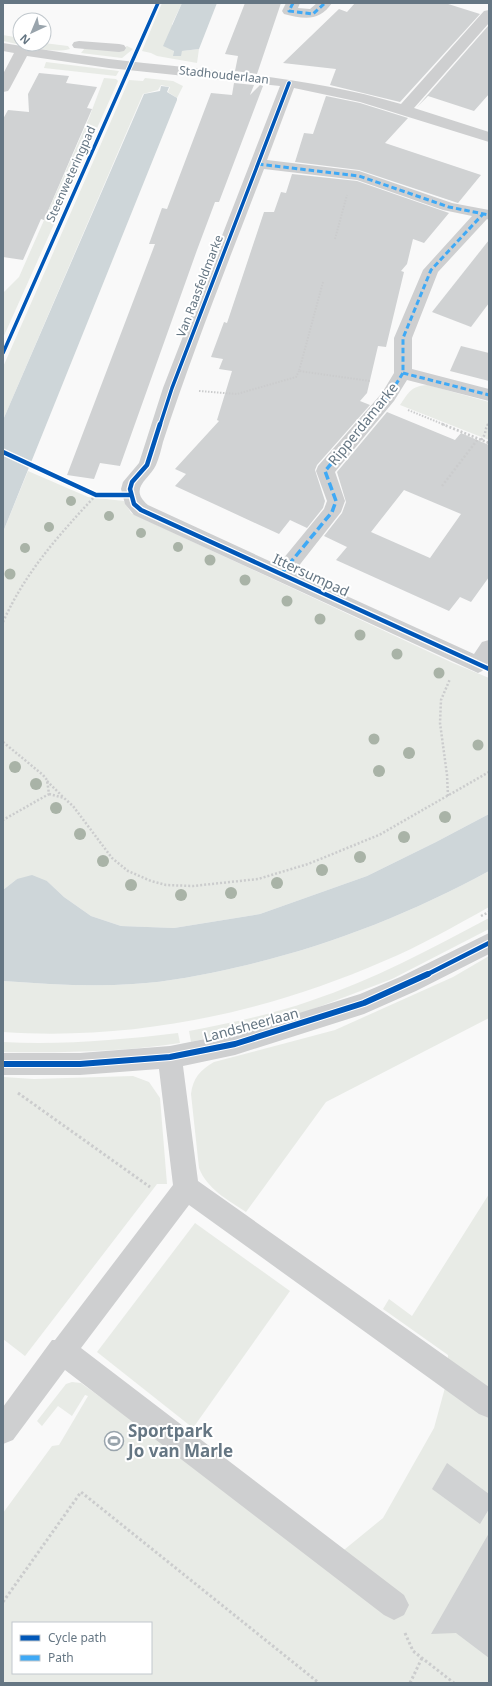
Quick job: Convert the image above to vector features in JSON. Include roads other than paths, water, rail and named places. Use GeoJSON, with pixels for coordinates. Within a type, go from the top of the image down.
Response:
{"type":"FeatureCollection","features":[{"type":"Feature","properties":{"kind":"street"},"geometry":{"type":"LineString","coordinates":[[293,3],[289,11],[313,14],[325,3]]}},
{"type":"Feature","properties":{"kind":"street"},"geometry":{"type":"LineString","coordinates":[[404,110],[489,14]]}},
{"type":"Feature","properties":{"kind":"street"},"geometry":{"type":"LineString","coordinates":[[72,59],[72,44],[119,48]]}},
{"type":"Feature","properties":{"kind":"street"},"geometry":{"type":"LineString","coordinates":[[3,88],[21,52]]}},
{"type":"Feature","properties":{"kind":"street","name":"Stadhouderlaan"},"geometry":{"type":"LineString","coordinates":[[28,52],[72,59],[289,83],[354,95],[489,137]]}},
{"type":"Feature","properties":{"kind":"street","name":"Van Raasfeldmarke"},"geometry":{"type":"LineString","coordinates":[[130,495],[132,482],[147,465],[172,388],[289,83]]}},
{"type":"Feature","properties":{"kind":"street"},"geometry":{"type":"LineString","coordinates":[[258,164],[359,176],[448,207],[486,215]]}},
{"type":"Feature","properties":{"kind":"street","name":"Ripperdamarke"},"geometry":{"type":"LineString","coordinates":[[281,574],[332,512],[336,501],[325,471],[385,400],[399,378],[403,338],[430,270],[486,215]]}},
{"type":"Feature","properties":{"kind":"street","name":"Ripperdamarke"},"geometry":{"type":"LineString","coordinates":[[399,378],[489,395]]}},
{"type":"Feature","properties":{"kind":"street","name":"Ittersumpad"},"geometry":{"type":"LineString","coordinates":[[130,495],[134,504],[141,510],[281,574],[476,657]]}},
{"type":"Feature","properties":{"kind":"street","name":"Landsheerlaan"},"geometry":{"type":"LineString","coordinates":[[3,1064],[30,1066],[170,1058],[235,1044],[364,1003],[408,984],[489,943]]}},
{"type":"Feature","properties":{"kind":"street"},"geometry":{"type":"LineString","coordinates":[[3,1430],[62,1350],[180,1196],[170,1058]]}},
{"type":"Feature","properties":{"kind":"street"},"geometry":{"type":"LineString","coordinates":[[180,1196],[489,1404]]}},
{"type":"Feature","properties":{"kind":"street"},"geometry":{"type":"LineString","coordinates":[[62,1350],[394,1605]]}},
{"type":"Feature","properties":{"kind":"place","name":"Sportpark Jo van Marle"},"geometry":{"type":"Point","coordinates":[114,1441]}}]}
